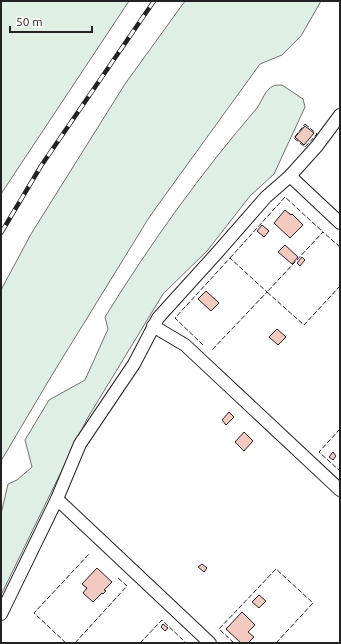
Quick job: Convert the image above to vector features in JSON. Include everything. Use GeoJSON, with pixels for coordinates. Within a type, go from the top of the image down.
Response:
{"type":"FeatureCollection","features":[{"type":"Feature","properties":{"kind":"lane"},"geometry":{"type":"LineString","coordinates":[[1,614],[57,499],[80,444],[134,364],[158,318],[255,208],[290,176],[317,146],[340,115]]}},
{"type":"Feature","properties":{"kind":"lane"},"geometry":{"type":"LineString","coordinates":[[290,176],[340,223]]}},
{"type":"Feature","properties":{"kind":"lane"},"geometry":{"type":"LineString","coordinates":[[153,326],[185,345],[340,490]]}},
{"type":"Feature","properties":{"kind":"lane"},"geometry":{"type":"LineString","coordinates":[[57,499],[210,643]]}},
{"type":"Feature","properties":{"kind":"green space"},"geometry":{"type":"Polygon","coordinates":[[[1,1],[129,1],[1,194],[1,1]]]}},
{"type":"Feature","properties":{"kind":"green space"},"geometry":{"type":"Polygon","coordinates":[[[185,1],[321,1],[301,36],[282,55],[260,64],[150,216],[1,461],[1,290],[31,234],[125,84],[185,1]]]}},
{"type":"Feature","properties":{"kind":"green space"},"geometry":{"type":"Polygon","coordinates":[[[282,85],[303,99],[305,107],[274,174],[250,196],[207,251],[163,294],[87,419],[1,595],[1,514],[8,484],[17,480],[32,467],[25,440],[49,400],[85,380],[108,329],[105,317],[158,236],[196,183],[257,108],[268,90],[274,86],[282,85]]]}},
{"type":"Feature","properties":{"kind":"building"},"geometry":{"type":"Polygon","coordinates":[[[305,126],[314,133],[304,145],[295,137],[305,126]]]}},
{"type":"Feature","properties":{"kind":"building"},"geometry":{"type":"Polygon","coordinates":[[[285,210],[291,215],[292,214],[303,225],[290,238],[274,223],[285,210]]]}},
{"type":"Feature","properties":{"kind":"building"},"geometry":{"type":"Polygon","coordinates":[[[262,225],[269,231],[264,237],[257,231],[262,225]]]}},
{"type":"Feature","properties":{"kind":"building"},"geometry":{"type":"Polygon","coordinates":[[[285,245],[298,257],[292,264],[278,252],[285,245]]]}},
{"type":"Feature","properties":{"kind":"building"},"geometry":{"type":"Polygon","coordinates":[[[302,257],[305,260],[300,266],[297,263],[302,257]]]}},
{"type":"Feature","properties":{"kind":"building"},"geometry":{"type":"Polygon","coordinates":[[[206,291],[219,303],[211,311],[198,299],[206,291]]]}},
{"type":"Feature","properties":{"kind":"building"},"geometry":{"type":"Polygon","coordinates":[[[277,329],[286,337],[278,345],[269,337],[277,329]]]}},
{"type":"Feature","properties":{"kind":"building"},"geometry":{"type":"Polygon","coordinates":[[[229,412],[234,417],[226,425],[222,420],[229,412]]]}},
{"type":"Feature","properties":{"kind":"building"},"geometry":{"type":"Polygon","coordinates":[[[244,432],[253,441],[244,451],[235,442],[244,432]]]}},
{"type":"Feature","properties":{"kind":"building"},"geometry":{"type":"Polygon","coordinates":[[[333,452],[336,456],[333,460],[329,457],[333,452]]]}},
{"type":"Feature","properties":{"kind":"building"},"geometry":{"type":"Polygon","coordinates":[[[202,564],[207,568],[204,572],[198,567],[202,564]]]}},
{"type":"Feature","properties":{"kind":"building"},"geometry":{"type":"Polygon","coordinates":[[[97,568],[112,582],[104,590],[106,591],[93,602],[83,593],[87,588],[82,584],[97,568]]]}},
{"type":"Feature","properties":{"kind":"building"},"geometry":{"type":"Polygon","coordinates":[[[259,595],[266,601],[259,608],[252,602],[259,595]]]}},
{"type":"Feature","properties":{"kind":"building"},"geometry":{"type":"Polygon","coordinates":[[[242,612],[255,625],[248,632],[254,637],[248,643],[241,643],[226,629],[242,612]]]}},
{"type":"Feature","properties":{"kind":"building"},"geometry":{"type":"Polygon","coordinates":[[[163,624],[168,628],[165,631],[161,627],[163,624]]]}},
{"type":"Feature","properties":{"kind":"railway"},"geometry":{"type":"LineString","coordinates":[[1,233],[41,166],[154,1]]}},
{"type":"Feature","properties":{"kind":"fence"},"geometry":{"type":"LineString","coordinates":[[305,124],[317,134],[305,147],[294,138],[305,124]]}},
{"type":"Feature","properties":{"kind":"fence"},"geometry":{"type":"LineString","coordinates":[[230,258],[285,197],[323,232]]}},
{"type":"Feature","properties":{"kind":"fence"},"geometry":{"type":"LineString","coordinates":[[340,247],[323,232],[267,292],[304,325],[340,286]]}},
{"type":"Feature","properties":{"kind":"fence"},"geometry":{"type":"LineString","coordinates":[[203,345],[175,318],[230,258],[267,292],[211,351]]}},
{"type":"Feature","properties":{"kind":"fence"},"geometry":{"type":"LineString","coordinates":[[340,429],[319,452],[340,471]]}},
{"type":"Feature","properties":{"kind":"fence"},"geometry":{"type":"LineString","coordinates":[[66,643],[34,613],[90,553]]}},
{"type":"Feature","properties":{"kind":"fence"},"geometry":{"type":"LineString","coordinates":[[234,643],[219,629],[276,569],[313,603],[276,643]]}},
{"type":"Feature","properties":{"kind":"fence"},"geometry":{"type":"LineString","coordinates":[[75,643],[127,586],[117,577]]}},
{"type":"Feature","properties":{"kind":"fence"},"geometry":{"type":"LineString","coordinates":[[140,643],[162,620],[186,643]]}}]}
